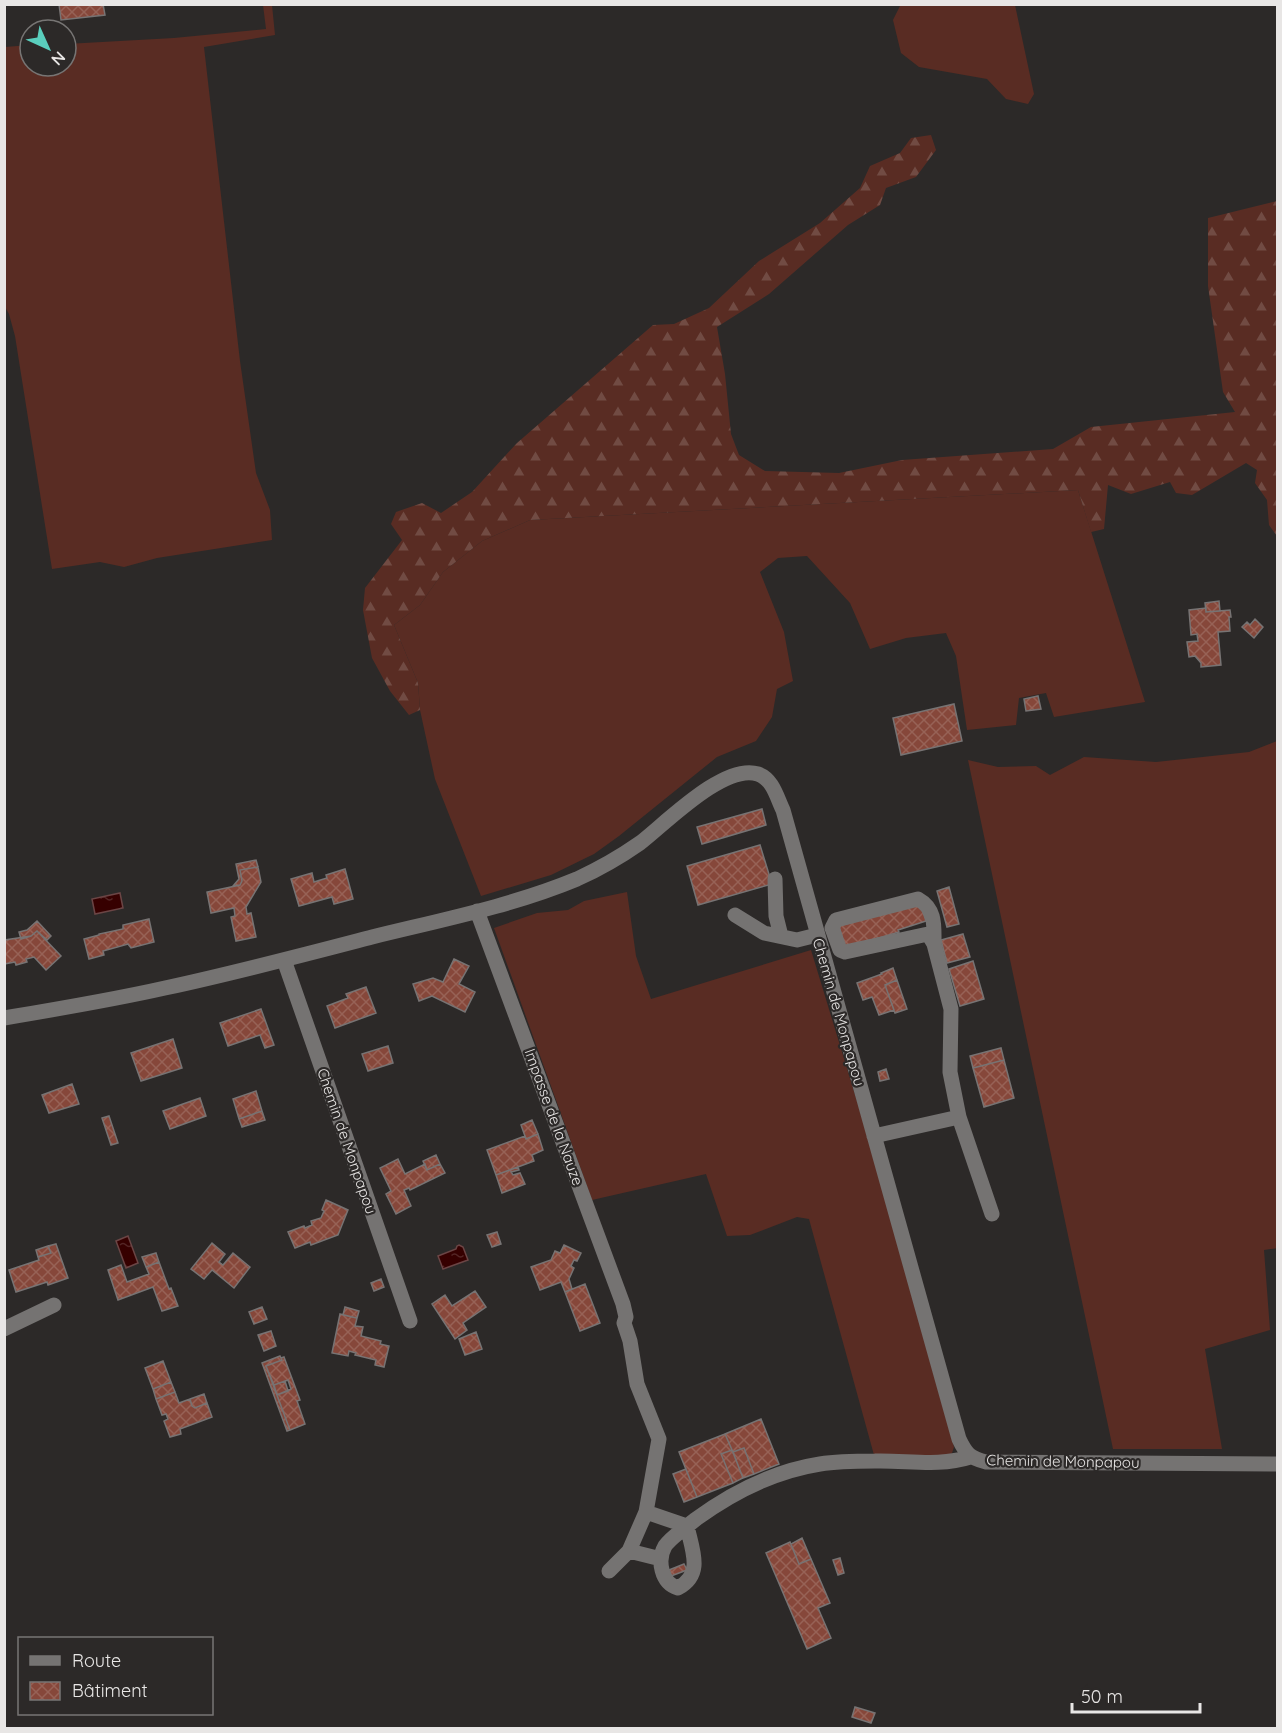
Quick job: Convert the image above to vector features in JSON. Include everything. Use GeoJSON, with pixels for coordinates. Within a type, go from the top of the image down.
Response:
{"type":"FeatureCollection","features":[{"type":"Feature","properties":{"kind":"street","name":"Chemin de Monpapou"},"geometry":{"type":"LineString","coordinates":[[4,1018],[166,988],[477,911],[544,891],[579,878],[622,855],[713,785],[730,777],[746,773],[757,774],[766,778],[772,786],[783,810],[959,1439],[964,1450],[970,1456],[986,1462],[1278,1464]]}},
{"type":"Feature","properties":{"kind":"street"},"geometry":{"type":"LineString","coordinates":[[775,879],[776,916],[781,936]]}},
{"type":"Feature","properties":{"kind":"street"},"geometry":{"type":"LineString","coordinates":[[934,944],[928,934],[845,952],[840,950],[832,928],[836,920],[918,899],[926,904],[934,921],[934,944],[951,1009],[950,1072],[958,1117],[992,1214]]}},
{"type":"Feature","properties":{"kind":"street","name":"Impasse de la Nauze"},"geometry":{"type":"LineString","coordinates":[[477,911],[623,1304],[626,1317],[624,1323],[630,1341],[638,1384],[659,1439],[646,1512],[629,1551]]}},
{"type":"Feature","properties":{"kind":"street"},"geometry":{"type":"LineString","coordinates":[[735,915],[764,933],[797,940],[818,935]]}},
{"type":"Feature","properties":{"kind":"street","name":"Chemin de Monpapou"},"geometry":{"type":"LineString","coordinates":[[284,960],[410,1321]]}},
{"type":"Feature","properties":{"kind":"street"},"geometry":{"type":"LineString","coordinates":[[874,1136],[958,1117]]}},
{"type":"Feature","properties":{"kind":"street"},"geometry":{"type":"LineString","coordinates":[[4,1329],[54,1305]]}},
{"type":"Feature","properties":{"kind":"street"},"geometry":{"type":"LineString","coordinates":[[687,1526],[694,1563],[693,1574],[687,1584],[678,1588],[664,1577],[661,1559],[666,1546],[687,1526],[717,1503],[764,1479],[821,1463],[876,1461],[942,1463],[970,1456]]}},
{"type":"Feature","properties":{"kind":"street"},"geometry":{"type":"LineString","coordinates":[[646,1512],[687,1526]]}},
{"type":"Feature","properties":{"kind":"street"},"geometry":{"type":"LineString","coordinates":[[609,1571],[629,1551],[661,1559]]}},
{"type":"Feature","properties":{"kind":"green space"},"geometry":{"type":"Polygon","coordinates":[[[901,4],[1015,5],[1034,94],[1028,104],[1006,99],[987,79],[919,67],[901,53],[893,20],[901,4]]]}},
{"type":"Feature","properties":{"kind":"green space"},"geometry":{"type":"Polygon","coordinates":[[[263,5],[272,5],[275,35],[204,47],[240,361],[256,473],[270,510],[272,540],[157,558],[124,567],[100,562],[52,569],[15,336],[5,307],[5,47],[18,46],[18,78],[78,78],[78,43],[174,38],[266,29],[263,5]]]}},
{"type":"Feature","properties":{"kind":"green space"},"geometry":{"type":"Polygon","coordinates":[[[931,135],[936,150],[916,177],[886,188],[880,205],[848,225],[769,294],[717,327],[725,374],[731,434],[739,455],[765,471],[839,473],[902,460],[1053,449],[1091,427],[1235,412],[1223,392],[1208,286],[1208,218],[1277,201],[1277,536],[1269,525],[1267,500],[1255,483],[1257,470],[1246,463],[1192,495],[1176,493],[1170,482],[1131,494],[1108,485],[1104,529],[1091,532],[1078,490],[530,520],[482,541],[443,572],[420,605],[394,625],[418,683],[420,710],[409,715],[390,691],[372,658],[363,610],[365,588],[402,540],[391,524],[396,512],[422,503],[441,513],[472,492],[517,443],[653,325],[674,324],[709,308],[759,261],[820,223],[860,188],[870,166],[900,153],[911,138],[931,135]]]}},
{"type":"Feature","properties":{"kind":"green space"},"geometry":{"type":"Polygon","coordinates":[[[1078,490],[1145,702],[1054,717],[1046,693],[1019,698],[1016,725],[967,730],[956,656],[946,633],[906,638],[870,649],[850,603],[807,556],[778,558],[760,572],[784,632],[793,681],[777,689],[772,717],[756,741],[717,757],[594,854],[551,875],[481,896],[435,779],[420,710],[418,683],[394,625],[420,605],[443,572],[482,541],[530,520],[1078,490]]]}},
{"type":"Feature","properties":{"kind":"green space"},"geometry":{"type":"Polygon","coordinates":[[[1277,741],[1278,1248],[1264,1250],[1270,1330],[1205,1349],[1222,1449],[1113,1449],[968,760],[998,767],[1036,766],[1050,775],[1084,757],[1156,762],[1249,752],[1277,741]]]}},
{"type":"Feature","properties":{"kind":"green space"},"geometry":{"type":"Polygon","coordinates":[[[627,892],[636,956],[651,999],[811,950],[863,1121],[954,1447],[952,1453],[944,1458],[874,1455],[809,1219],[797,1217],[750,1235],[727,1236],[706,1174],[592,1200],[494,928],[537,913],[568,910],[584,901],[627,892]]]}},
{"type":"Feature","properties":{"kind":"water"},"geometry":{"type":"Polygon","coordinates":[[[120,893],[123,908],[95,914],[92,899],[120,893]]]}},
{"type":"Feature","properties":{"kind":"water"},"geometry":{"type":"Polygon","coordinates":[[[128,1236],[138,1263],[126,1268],[116,1241],[128,1236]]]}},
{"type":"Feature","properties":{"kind":"water"},"geometry":{"type":"Polygon","coordinates":[[[459,1245],[463,1247],[468,1260],[443,1269],[438,1256],[456,1249],[459,1245]]]}},
{"type":"Feature","properties":{"kind":"building"},"geometry":{"type":"Polygon","coordinates":[[[59,4],[103,4],[105,15],[61,18],[59,4]]]}},
{"type":"Feature","properties":{"kind":"building"},"geometry":{"type":"Polygon","coordinates":[[[1219,601],[1220,611],[1206,612],[1205,603],[1219,601]]]}},
{"type":"Feature","properties":{"kind":"building"},"geometry":{"type":"Polygon","coordinates":[[[1206,608],[1206,612],[1230,610],[1230,631],[1218,632],[1221,665],[1201,667],[1201,663],[1195,656],[1189,657],[1187,642],[1198,641],[1197,634],[1191,635],[1189,610],[1206,608]]]}},
{"type":"Feature","properties":{"kind":"building"},"geometry":{"type":"Polygon","coordinates":[[[1255,619],[1263,627],[1254,638],[1242,627],[1247,622],[1250,625],[1255,619]]]}},
{"type":"Feature","properties":{"kind":"building"},"geometry":{"type":"Polygon","coordinates":[[[1038,696],[1041,709],[1026,711],[1024,699],[1038,696]]]}},
{"type":"Feature","properties":{"kind":"building"},"geometry":{"type":"Polygon","coordinates":[[[954,704],[962,741],[901,755],[893,718],[954,704]]]}},
{"type":"Feature","properties":{"kind":"building"},"geometry":{"type":"Polygon","coordinates":[[[762,809],[766,825],[702,844],[697,827],[762,809]]]}},
{"type":"Feature","properties":{"kind":"building"},"geometry":{"type":"Polygon","coordinates":[[[760,845],[772,884],[698,905],[687,866],[760,845]]]}},
{"type":"Feature","properties":{"kind":"building"},"geometry":{"type":"Polygon","coordinates":[[[256,860],[258,867],[240,870],[242,881],[240,885],[233,886],[239,879],[236,864],[256,860]]]}},
{"type":"Feature","properties":{"kind":"building"},"geometry":{"type":"Polygon","coordinates":[[[258,867],[261,882],[246,907],[247,914],[251,913],[256,937],[236,941],[231,917],[235,916],[234,908],[211,913],[207,892],[240,885],[242,881],[240,870],[258,867]]]}},
{"type":"Feature","properties":{"kind":"building"},"geometry":{"type":"Polygon","coordinates":[[[345,869],[353,899],[334,904],[332,897],[299,906],[291,879],[312,873],[314,882],[327,878],[326,875],[345,869]]]}},
{"type":"Feature","properties":{"kind":"building"},"geometry":{"type":"Polygon","coordinates":[[[949,887],[959,924],[947,927],[937,891],[949,887]]]}},
{"type":"Feature","properties":{"kind":"building"},"geometry":{"type":"Polygon","coordinates":[[[920,903],[926,921],[898,930],[899,932],[845,948],[839,926],[920,903]]]}},
{"type":"Feature","properties":{"kind":"building"},"geometry":{"type":"Polygon","coordinates":[[[149,919],[154,942],[131,948],[128,944],[103,951],[104,955],[89,959],[84,939],[123,929],[123,925],[149,919]]]}},
{"type":"Feature","properties":{"kind":"building"},"geometry":{"type":"Polygon","coordinates":[[[37,921],[51,936],[47,940],[37,931],[21,939],[19,932],[27,930],[37,921]]]}},
{"type":"Feature","properties":{"kind":"building"},"geometry":{"type":"Polygon","coordinates":[[[37,931],[61,956],[46,970],[34,957],[16,965],[15,962],[4,964],[5,940],[31,936],[37,931]]]}},
{"type":"Feature","properties":{"kind":"building"},"geometry":{"type":"Polygon","coordinates":[[[963,934],[970,957],[947,963],[941,940],[963,934]]]}},
{"type":"Feature","properties":{"kind":"building"},"geometry":{"type":"Polygon","coordinates":[[[454,959],[469,966],[459,984],[475,992],[465,1012],[432,996],[419,1001],[413,984],[433,978],[443,982],[454,959]]]}},
{"type":"Feature","properties":{"kind":"building"},"geometry":{"type":"Polygon","coordinates":[[[973,961],[984,999],[960,1006],[949,969],[973,961]]]}},
{"type":"Feature","properties":{"kind":"building"},"geometry":{"type":"Polygon","coordinates":[[[893,968],[897,980],[885,985],[894,1010],[879,1015],[872,997],[863,1000],[857,983],[893,968]]]}},
{"type":"Feature","properties":{"kind":"building"},"geometry":{"type":"Polygon","coordinates":[[[897,980],[907,1009],[895,1013],[885,985],[897,980]]]}},
{"type":"Feature","properties":{"kind":"building"},"geometry":{"type":"Polygon","coordinates":[[[366,987],[376,1013],[335,1028],[327,1006],[348,998],[346,994],[366,987]]]}},
{"type":"Feature","properties":{"kind":"building"},"geometry":{"type":"Polygon","coordinates":[[[261,1009],[274,1045],[265,1048],[260,1035],[228,1046],[220,1023],[261,1009]]]}},
{"type":"Feature","properties":{"kind":"building"},"geometry":{"type":"Polygon","coordinates":[[[173,1039],[182,1068],[141,1081],[131,1053],[173,1039]]]}},
{"type":"Feature","properties":{"kind":"building"},"geometry":{"type":"Polygon","coordinates":[[[388,1046],[393,1063],[368,1071],[362,1054],[388,1046]]]}},
{"type":"Feature","properties":{"kind":"building"},"geometry":{"type":"Polygon","coordinates":[[[1001,1048],[1004,1060],[973,1068],[970,1056],[1001,1048]]]}},
{"type":"Feature","properties":{"kind":"building"},"geometry":{"type":"Polygon","coordinates":[[[1004,1060],[1014,1098],[984,1107],[973,1068],[1004,1060]]]}},
{"type":"Feature","properties":{"kind":"building"},"geometry":{"type":"Polygon","coordinates":[[[886,1069],[889,1079],[880,1081],[878,1072],[886,1069]]]}},
{"type":"Feature","properties":{"kind":"building"},"geometry":{"type":"Polygon","coordinates":[[[72,1084],[79,1104],[49,1113],[42,1095],[72,1084]]]}},
{"type":"Feature","properties":{"kind":"building"},"geometry":{"type":"Polygon","coordinates":[[[256,1091],[262,1111],[239,1119],[233,1099],[256,1091]]]}},
{"type":"Feature","properties":{"kind":"building"},"geometry":{"type":"Polygon","coordinates":[[[200,1098],[206,1116],[170,1129],[163,1111],[200,1098]]]}},
{"type":"Feature","properties":{"kind":"building"},"geometry":{"type":"Polygon","coordinates":[[[262,1111],[265,1120],[242,1127],[239,1119],[262,1111]]]}},
{"type":"Feature","properties":{"kind":"building"},"geometry":{"type":"Polygon","coordinates":[[[109,1116],[118,1143],[111,1145],[102,1118],[109,1116]]]}},
{"type":"Feature","properties":{"kind":"building"},"geometry":{"type":"Polygon","coordinates":[[[532,1120],[538,1134],[526,1139],[521,1125],[532,1120]]]}},
{"type":"Feature","properties":{"kind":"building"},"geometry":{"type":"Polygon","coordinates":[[[538,1134],[543,1150],[532,1155],[534,1161],[496,1175],[487,1150],[525,1136],[526,1139],[538,1134]]]}},
{"type":"Feature","properties":{"kind":"building"},"geometry":{"type":"Polygon","coordinates":[[[436,1155],[440,1164],[427,1170],[423,1161],[436,1155]]]}},
{"type":"Feature","properties":{"kind":"building"},"geometry":{"type":"Polygon","coordinates":[[[398,1159],[405,1174],[425,1164],[427,1170],[440,1164],[445,1173],[410,1190],[409,1188],[404,1190],[411,1206],[396,1214],[386,1194],[391,1191],[380,1168],[398,1159]]]}},
{"type":"Feature","properties":{"kind":"building"},"geometry":{"type":"Polygon","coordinates":[[[518,1167],[519,1170],[511,1172],[513,1175],[520,1173],[525,1184],[502,1193],[496,1175],[518,1167]]]}},
{"type":"Feature","properties":{"kind":"building"},"geometry":{"type":"Polygon","coordinates":[[[326,1200],[348,1210],[338,1235],[295,1248],[288,1232],[304,1226],[305,1228],[312,1225],[311,1221],[321,1218],[326,1200]]]}},
{"type":"Feature","properties":{"kind":"building"},"geometry":{"type":"Polygon","coordinates":[[[497,1232],[501,1244],[492,1247],[487,1235],[497,1232]]]}},
{"type":"Feature","properties":{"kind":"building"},"geometry":{"type":"Polygon","coordinates":[[[212,1243],[225,1254],[219,1262],[223,1265],[233,1253],[250,1267],[234,1288],[212,1270],[204,1279],[191,1269],[212,1243]]]}},
{"type":"Feature","properties":{"kind":"building"},"geometry":{"type":"Polygon","coordinates":[[[56,1244],[68,1278],[16,1292],[9,1270],[39,1260],[38,1257],[51,1253],[48,1246],[56,1244]]]}},
{"type":"Feature","properties":{"kind":"building"},"geometry":{"type":"Polygon","coordinates":[[[564,1245],[581,1253],[571,1266],[574,1268],[569,1279],[572,1289],[565,1292],[561,1282],[540,1290],[531,1267],[551,1260],[555,1251],[560,1253],[564,1245]]]}},
{"type":"Feature","properties":{"kind":"building"},"geometry":{"type":"Polygon","coordinates":[[[48,1246],[51,1253],[38,1257],[36,1250],[48,1246]]]}},
{"type":"Feature","properties":{"kind":"building"},"geometry":{"type":"Polygon","coordinates":[[[156,1253],[159,1262],[146,1267],[142,1257],[156,1253]]]}},
{"type":"Feature","properties":{"kind":"building"},"geometry":{"type":"Polygon","coordinates":[[[159,1262],[178,1306],[162,1311],[153,1287],[118,1300],[108,1270],[121,1265],[127,1282],[149,1274],[146,1267],[159,1262]]]}},
{"type":"Feature","properties":{"kind":"building"},"geometry":{"type":"Polygon","coordinates":[[[381,1279],[384,1287],[374,1291],[371,1283],[381,1279]]]}},
{"type":"Feature","properties":{"kind":"building"},"geometry":{"type":"Polygon","coordinates":[[[585,1284],[600,1323],[580,1331],[565,1292],[585,1284]]]}},
{"type":"Feature","properties":{"kind":"building"},"geometry":{"type":"Polygon","coordinates":[[[475,1291],[486,1307],[463,1323],[467,1330],[455,1339],[432,1304],[445,1295],[452,1306],[475,1291]]]}},
{"type":"Feature","properties":{"kind":"building"},"geometry":{"type":"Polygon","coordinates":[[[262,1307],[267,1319],[254,1324],[249,1312],[262,1307]]]}},
{"type":"Feature","properties":{"kind":"building"},"geometry":{"type":"Polygon","coordinates":[[[345,1307],[359,1311],[357,1318],[343,1315],[345,1307]]]}},
{"type":"Feature","properties":{"kind":"building"},"geometry":{"type":"Polygon","coordinates":[[[340,1314],[357,1318],[355,1326],[363,1327],[361,1336],[381,1341],[380,1344],[389,1346],[384,1367],[375,1365],[376,1360],[355,1355],[356,1353],[349,1351],[348,1356],[332,1353],[340,1314]]]}},
{"type":"Feature","properties":{"kind":"building"},"geometry":{"type":"Polygon","coordinates":[[[271,1331],[276,1346],[264,1351],[258,1335],[271,1331]]]}},
{"type":"Feature","properties":{"kind":"building"},"geometry":{"type":"Polygon","coordinates":[[[476,1332],[482,1349],[465,1355],[459,1339],[476,1332]]]}},
{"type":"Feature","properties":{"kind":"building"},"geometry":{"type":"Polygon","coordinates":[[[280,1356],[282,1360],[266,1366],[290,1430],[287,1431],[262,1363],[280,1356]]]}},
{"type":"Feature","properties":{"kind":"building"},"geometry":{"type":"Polygon","coordinates":[[[284,1357],[300,1400],[297,1401],[305,1424],[290,1430],[277,1395],[291,1389],[288,1380],[274,1385],[266,1366],[284,1357]]]}},
{"type":"Feature","properties":{"kind":"building"},"geometry":{"type":"Polygon","coordinates":[[[163,1361],[171,1382],[153,1389],[145,1368],[163,1361]]]}},
{"type":"Feature","properties":{"kind":"building"},"geometry":{"type":"Polygon","coordinates":[[[285,1381],[288,1391],[277,1395],[274,1385],[285,1381]]]}},
{"type":"Feature","properties":{"kind":"building"},"geometry":{"type":"Polygon","coordinates":[[[171,1382],[175,1392],[156,1399],[153,1389],[171,1382]]]}},
{"type":"Feature","properties":{"kind":"building"},"geometry":{"type":"Polygon","coordinates":[[[175,1392],[179,1403],[190,1399],[195,1408],[207,1403],[212,1417],[180,1429],[181,1434],[170,1437],[164,1421],[168,1419],[166,1414],[162,1415],[156,1399],[175,1392]]]}},
{"type":"Feature","properties":{"kind":"building"},"geometry":{"type":"Polygon","coordinates":[[[204,1394],[207,1403],[195,1408],[192,1406],[190,1399],[204,1394]]]}},
{"type":"Feature","properties":{"kind":"building"},"geometry":{"type":"Polygon","coordinates":[[[761,1419],[779,1464],[754,1474],[744,1448],[733,1452],[725,1434],[761,1419]]]}},
{"type":"Feature","properties":{"kind":"building"},"geometry":{"type":"Polygon","coordinates":[[[725,1434],[732,1450],[721,1454],[733,1483],[697,1497],[679,1452],[725,1434]]]}},
{"type":"Feature","properties":{"kind":"building"},"geometry":{"type":"Polygon","coordinates":[[[744,1448],[754,1474],[743,1478],[733,1452],[744,1448]]]}},
{"type":"Feature","properties":{"kind":"building"},"geometry":{"type":"Polygon","coordinates":[[[732,1450],[743,1478],[733,1483],[721,1454],[732,1450]]]}},
{"type":"Feature","properties":{"kind":"building"},"geometry":{"type":"Polygon","coordinates":[[[686,1469],[697,1497],[684,1502],[673,1474],[686,1469]]]}},
{"type":"Feature","properties":{"kind":"building"},"geometry":{"type":"Polygon","coordinates":[[[802,1538],[811,1559],[799,1564],[791,1544],[802,1538]]]}},
{"type":"Feature","properties":{"kind":"building"},"geometry":{"type":"Polygon","coordinates":[[[790,1542],[799,1564],[811,1559],[830,1603],[818,1608],[831,1638],[807,1649],[766,1553],[790,1542]]]}},
{"type":"Feature","properties":{"kind":"building"},"geometry":{"type":"Polygon","coordinates":[[[840,1558],[844,1573],[838,1575],[833,1560],[840,1558]]]}},
{"type":"Feature","properties":{"kind":"building"},"geometry":{"type":"Polygon","coordinates":[[[684,1564],[687,1570],[671,1576],[669,1570],[684,1564]]]}},
{"type":"Feature","properties":{"kind":"building"},"geometry":{"type":"Polygon","coordinates":[[[855,1707],[875,1713],[871,1723],[852,1717],[855,1707]]]}}]}
